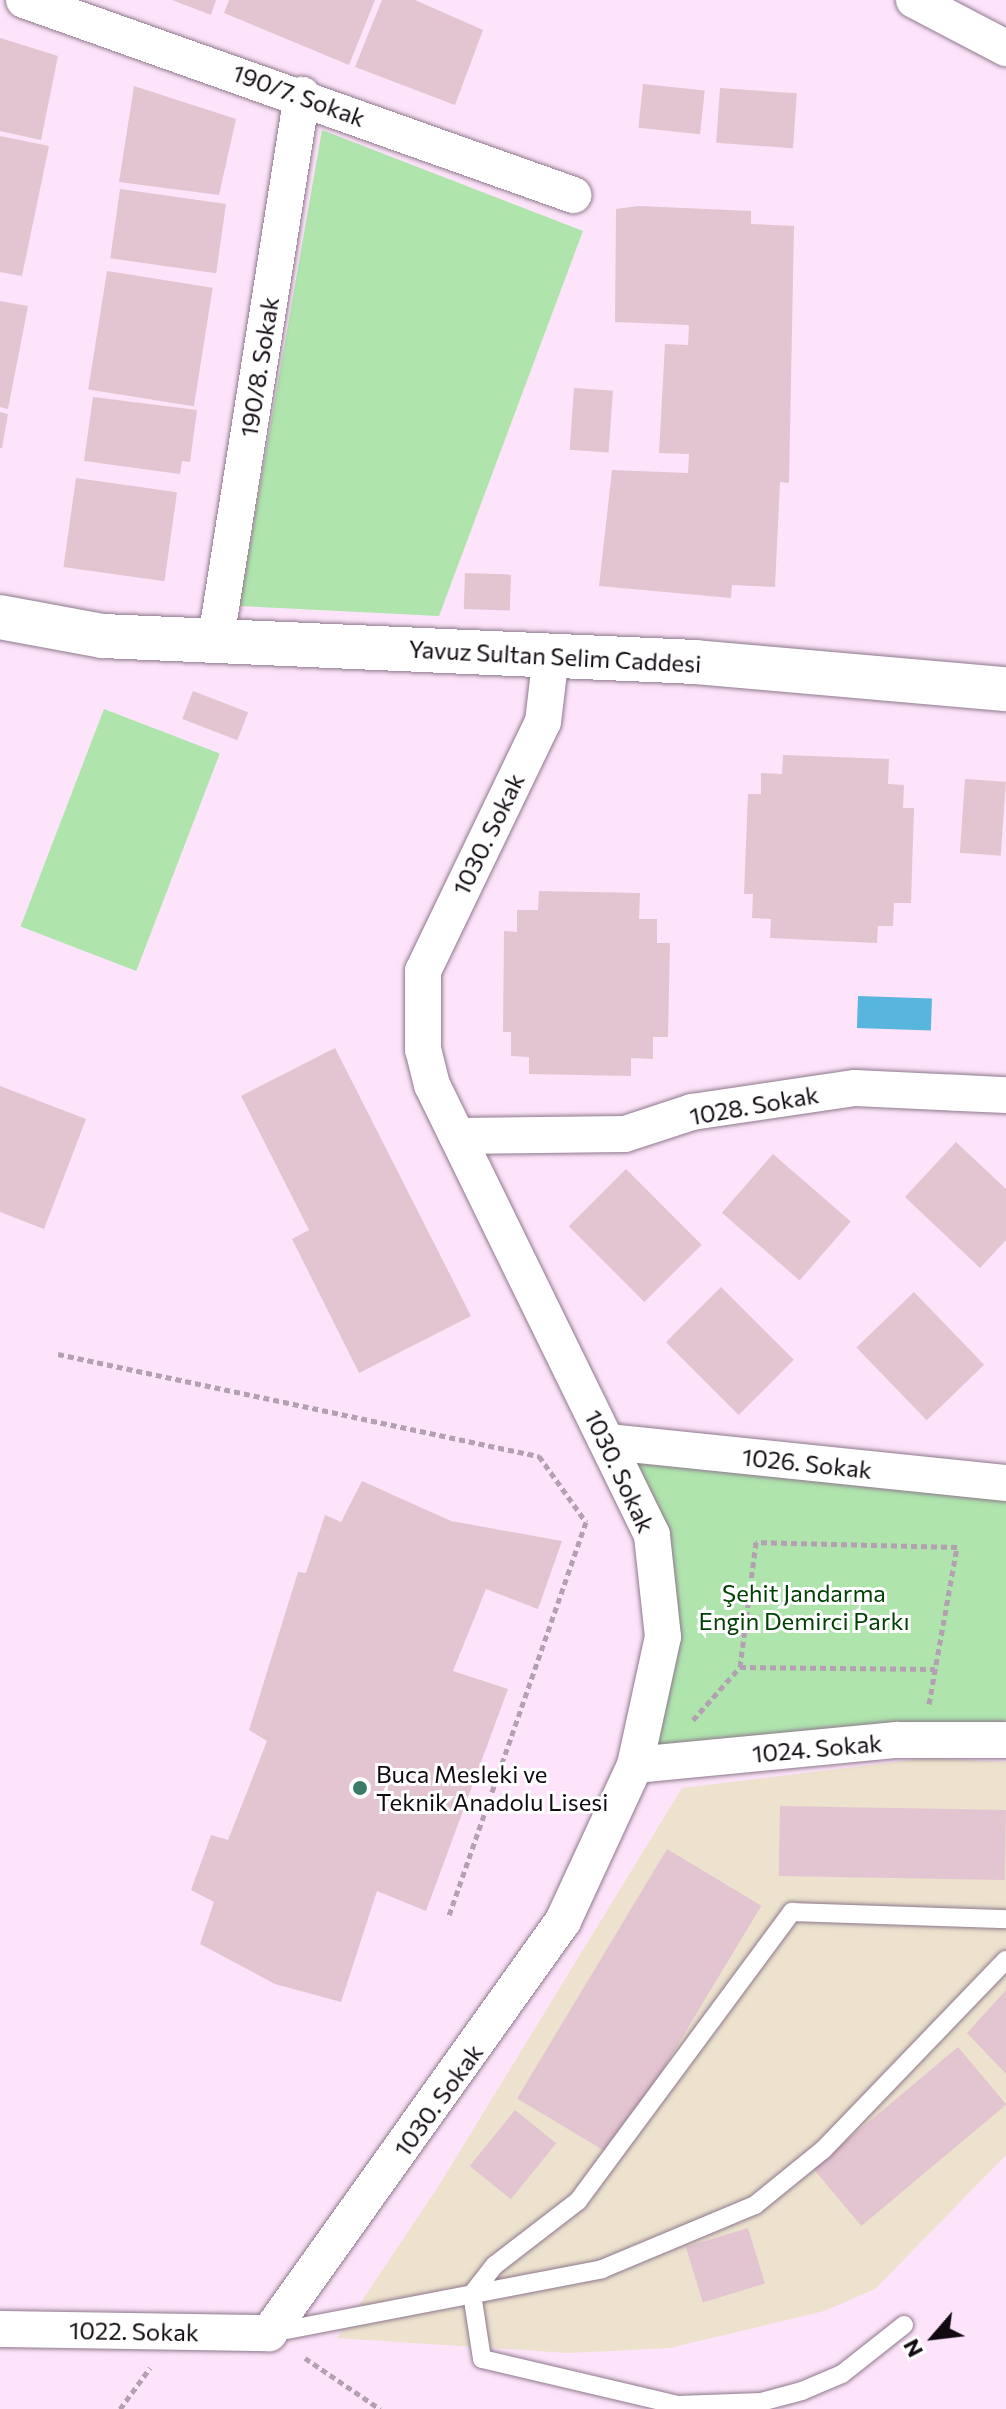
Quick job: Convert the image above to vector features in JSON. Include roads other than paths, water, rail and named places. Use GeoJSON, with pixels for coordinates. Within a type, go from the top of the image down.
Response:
{"type":"FeatureCollection","features":[{"type":"Feature","properties":{"kind":"main road","name":"Yavuz Sultan Selim Caddesi"},"geometry":{"type":"LineString","coordinates":[[0,617],[103,636]]}},
{"type":"Feature","properties":{"kind":"main road","name":"Yavuz Sultan Selim Caddesi"},"geometry":{"type":"LineString","coordinates":[[0,649],[103,636],[216,639],[551,655],[1006,689]]}},
{"type":"Feature","properties":{"kind":"street","name":"190/7. Sokak"},"geometry":{"type":"LineString","coordinates":[[24,0],[302,95],[573,195]]}},
{"type":"Feature","properties":{"kind":"street"},"geometry":{"type":"LineString","coordinates":[[914,0],[1006,48]]}},
{"type":"Feature","properties":{"kind":"street","name":"190/8. Sokak"},"geometry":{"type":"LineString","coordinates":[[216,639],[302,95]]}},
{"type":"Feature","properties":{"kind":"street","name":"1030. Sokak"},"geometry":{"type":"LineString","coordinates":[[269,2333],[563,1921],[646,1764],[663,1637],[652,1535],[457,1136],[423,1050],[423,971],[543,722],[551,655]]}},
{"type":"Feature","properties":{"kind":"street","name":"1028. Sokak"},"geometry":{"type":"LineString","coordinates":[[457,1136],[625,1134],[692,1112],[855,1088],[1006,1095]]}},
{"type":"Feature","properties":{"kind":"street","name":"1026. Sokak"},"geometry":{"type":"LineString","coordinates":[[609,1442],[1006,1483]]}},
{"type":"Feature","properties":{"kind":"street","name":"1024. Sokak"},"geometry":{"type":"LineString","coordinates":[[646,1764],[1004,1733]]}},
{"type":"Feature","properties":{"kind":"street","name":"1022. Sokak"},"geometry":{"type":"LineString","coordinates":[[0,2329],[269,2333]]}},
{"type":"Feature","properties":{"kind":"lane"},"geometry":{"type":"LineString","coordinates":[[904,2325],[842,2374],[802,2391],[761,2402],[678,2405],[482,2359],[472,2294],[495,2265],[578,2201],[792,1912],[1006,1919]]}},
{"type":"Feature","properties":{"kind":"lane"},"geometry":{"type":"LineString","coordinates":[[269,2333],[602,2269],[755,2205],[823,2150],[1006,1960]]}},
{"type":"Feature","properties":{"kind":"water"},"geometry":{"type":"Polygon","coordinates":[[[858,996],[932,999],[931,1031],[857,1028],[858,996]]]}},
{"type":"Feature","properties":{"kind":"place","name":"Buca Mesleki ve Teknik Anadolu Lisesi"},"geometry":{"type":"Point","coordinates":[360,1788]}},
{"type":"Feature","properties":{"kind":"park label","name":"Şehit Jandarma Engin Demirci Parkı"},"geometry":{"type":"Point","coordinates":[804,1607]}}]}
